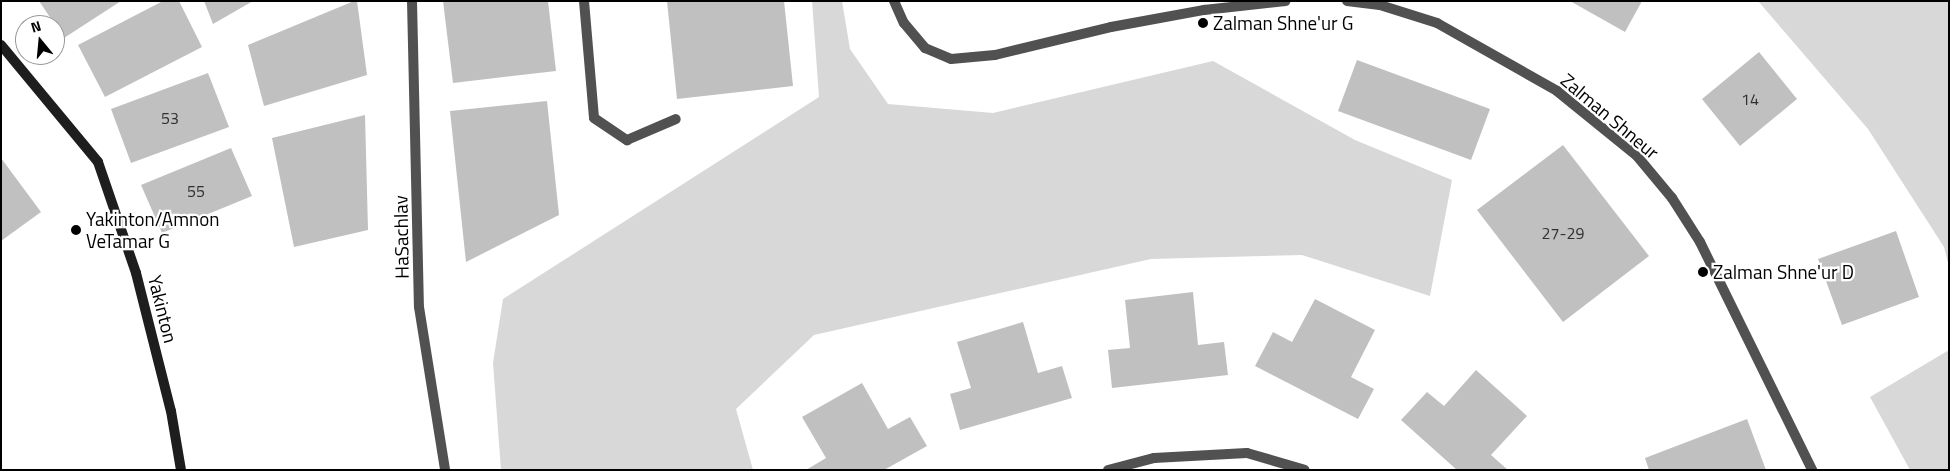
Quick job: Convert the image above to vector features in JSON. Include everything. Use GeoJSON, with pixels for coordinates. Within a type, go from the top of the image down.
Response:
{"type":"FeatureCollection","features":[{"type":"Feature","properties":{"kind":"street","name":"HaSachlav"},"geometry":{"type":"LineString","coordinates":[[412,1],[419,307],[445,470]]}},
{"type":"Feature","properties":{"kind":"street"},"geometry":{"type":"LineString","coordinates":[[584,1],[594,118],[627,140],[676,119]]}},
{"type":"Feature","properties":{"kind":"street"},"geometry":{"type":"LineString","coordinates":[[894,1],[904,23],[925,48],[951,59],[995,55],[1110,27],[1204,10],[1286,1]]}},
{"type":"Feature","properties":{"kind":"street","name":"Zalman Shneur"},"geometry":{"type":"LineString","coordinates":[[1347,1],[1380,5],[1438,23],[1557,91],[1637,156],[1672,198],[1700,242],[1812,470]]}},
{"type":"Feature","properties":{"kind":"street","name":"Yakinton"},"geometry":{"type":"LineString","coordinates":[[1,45],[98,162],[136,273],[171,411],[181,470]]}},
{"type":"Feature","properties":{"kind":"street"},"geometry":{"type":"LineString","coordinates":[[1108,470],[1154,458],[1247,454],[1305,470]]}},
{"type":"Feature","properties":{"kind":"shaded area"},"geometry":{"type":"Polygon","coordinates":[[[812,1],[842,1],[850,49],[888,104],[993,113],[1213,61],[1355,140],[1452,180],[1430,296],[1302,255],[1151,259],[814,335],[736,409],[753,470],[501,470],[493,363],[503,299],[819,97],[812,1]]]}},
{"type":"Feature","properties":{"kind":"shaded area"},"geometry":{"type":"Polygon","coordinates":[[[1758,1],[1949,1],[1949,267],[1944,247],[1868,129],[1758,1]]]}},
{"type":"Feature","properties":{"kind":"shaded area"},"geometry":{"type":"Polygon","coordinates":[[[1949,350],[1949,470],[1910,470],[1870,397],[1949,350]]]}},
{"type":"Feature","properties":{"kind":"building"},"geometry":{"type":"Polygon","coordinates":[[[39,1],[121,1],[65,37],[65,15],[48,15],[39,1]]]}},
{"type":"Feature","properties":{"kind":"building"},"geometry":{"type":"Polygon","coordinates":[[[163,1],[179,1],[202,47],[105,97],[78,45],[163,1]]]}},
{"type":"Feature","properties":{"kind":"building"},"geometry":{"type":"Polygon","coordinates":[[[204,1],[253,1],[213,24],[204,1]]]}},
{"type":"Feature","properties":{"kind":"building"},"geometry":{"type":"Polygon","coordinates":[[[357,1],[367,75],[264,106],[248,45],[357,1]]]}},
{"type":"Feature","properties":{"kind":"building"},"geometry":{"type":"Polygon","coordinates":[[[443,1],[548,1],[556,71],[453,83],[443,1]]]}},
{"type":"Feature","properties":{"kind":"building"},"geometry":{"type":"Polygon","coordinates":[[[667,1],[784,1],[793,86],[677,99],[667,1]]]}},
{"type":"Feature","properties":{"kind":"building"},"geometry":{"type":"Polygon","coordinates":[[[1570,1],[1642,1],[1625,32],[1570,1]]]}},
{"type":"Feature","properties":{"kind":"building"},"geometry":{"type":"Polygon","coordinates":[[[1759,52],[1797,99],[1740,146],[1702,99],[1759,52]]]}},
{"type":"Feature","properties":{"kind":"building"},"geometry":{"type":"Polygon","coordinates":[[[1357,60],[1490,109],[1471,160],[1338,111],[1357,60]]]}},
{"type":"Feature","properties":{"kind":"building"},"geometry":{"type":"Polygon","coordinates":[[[208,73],[229,127],[131,163],[111,109],[208,73]]]}},
{"type":"Feature","properties":{"kind":"building"},"geometry":{"type":"Polygon","coordinates":[[[547,101],[559,215],[466,262],[450,111],[547,101]]]}},
{"type":"Feature","properties":{"kind":"building"},"geometry":{"type":"Polygon","coordinates":[[[365,115],[368,230],[294,247],[272,138],[365,115]]]}},
{"type":"Feature","properties":{"kind":"building"},"geometry":{"type":"Polygon","coordinates":[[[1563,145],[1649,256],[1563,322],[1477,210],[1563,145]]]}},
{"type":"Feature","properties":{"kind":"building"},"geometry":{"type":"Polygon","coordinates":[[[231,148],[252,196],[162,233],[141,185],[231,148]]]}},
{"type":"Feature","properties":{"kind":"building"},"geometry":{"type":"Polygon","coordinates":[[[1,158],[41,212],[1,241],[1,158]]]}},
{"type":"Feature","properties":{"kind":"building"},"geometry":{"type":"Polygon","coordinates":[[[1896,231],[1919,297],[1842,325],[1818,259],[1896,231]]]}},
{"type":"Feature","properties":{"kind":"building"},"geometry":{"type":"Polygon","coordinates":[[[1193,292],[1198,345],[1224,342],[1228,375],[1112,388],[1108,350],[1130,348],[1125,300],[1193,292]]]}},
{"type":"Feature","properties":{"kind":"building"},"geometry":{"type":"Polygon","coordinates":[[[1315,299],[1375,330],[1351,377],[1374,389],[1358,419],[1255,366],[1273,332],[1292,342],[1315,299]]]}},
{"type":"Feature","properties":{"kind":"building"},"geometry":{"type":"Polygon","coordinates":[[[1023,322],[1038,373],[1062,366],[1072,398],[960,430],[950,394],[971,388],[957,342],[1023,322]]]}},
{"type":"Feature","properties":{"kind":"building"},"geometry":{"type":"Polygon","coordinates":[[[1476,370],[1527,416],[1491,455],[1508,470],[1457,470],[1401,420],[1427,392],[1444,406],[1476,370]]]}},
{"type":"Feature","properties":{"kind":"building"},"geometry":{"type":"Polygon","coordinates":[[[862,383],[888,429],[910,417],[927,446],[884,470],[806,470],[826,458],[802,417],[862,383]]]}},
{"type":"Feature","properties":{"kind":"building"},"geometry":{"type":"Polygon","coordinates":[[[1747,419],[1766,470],[1649,470],[1645,458],[1747,419]]]}},
{"type":"Feature","properties":{"kind":"place","name":"Zalman Shne'ur G"},"geometry":{"type":"Point","coordinates":[1203,23]}},
{"type":"Feature","properties":{"kind":"place","name":"Yakinton/Amnon VeTamar G"},"geometry":{"type":"Point","coordinates":[76,230]}},
{"type":"Feature","properties":{"kind":"place","name":"Zalman Shne'ur D"},"geometry":{"type":"Point","coordinates":[1703,272]}}]}
